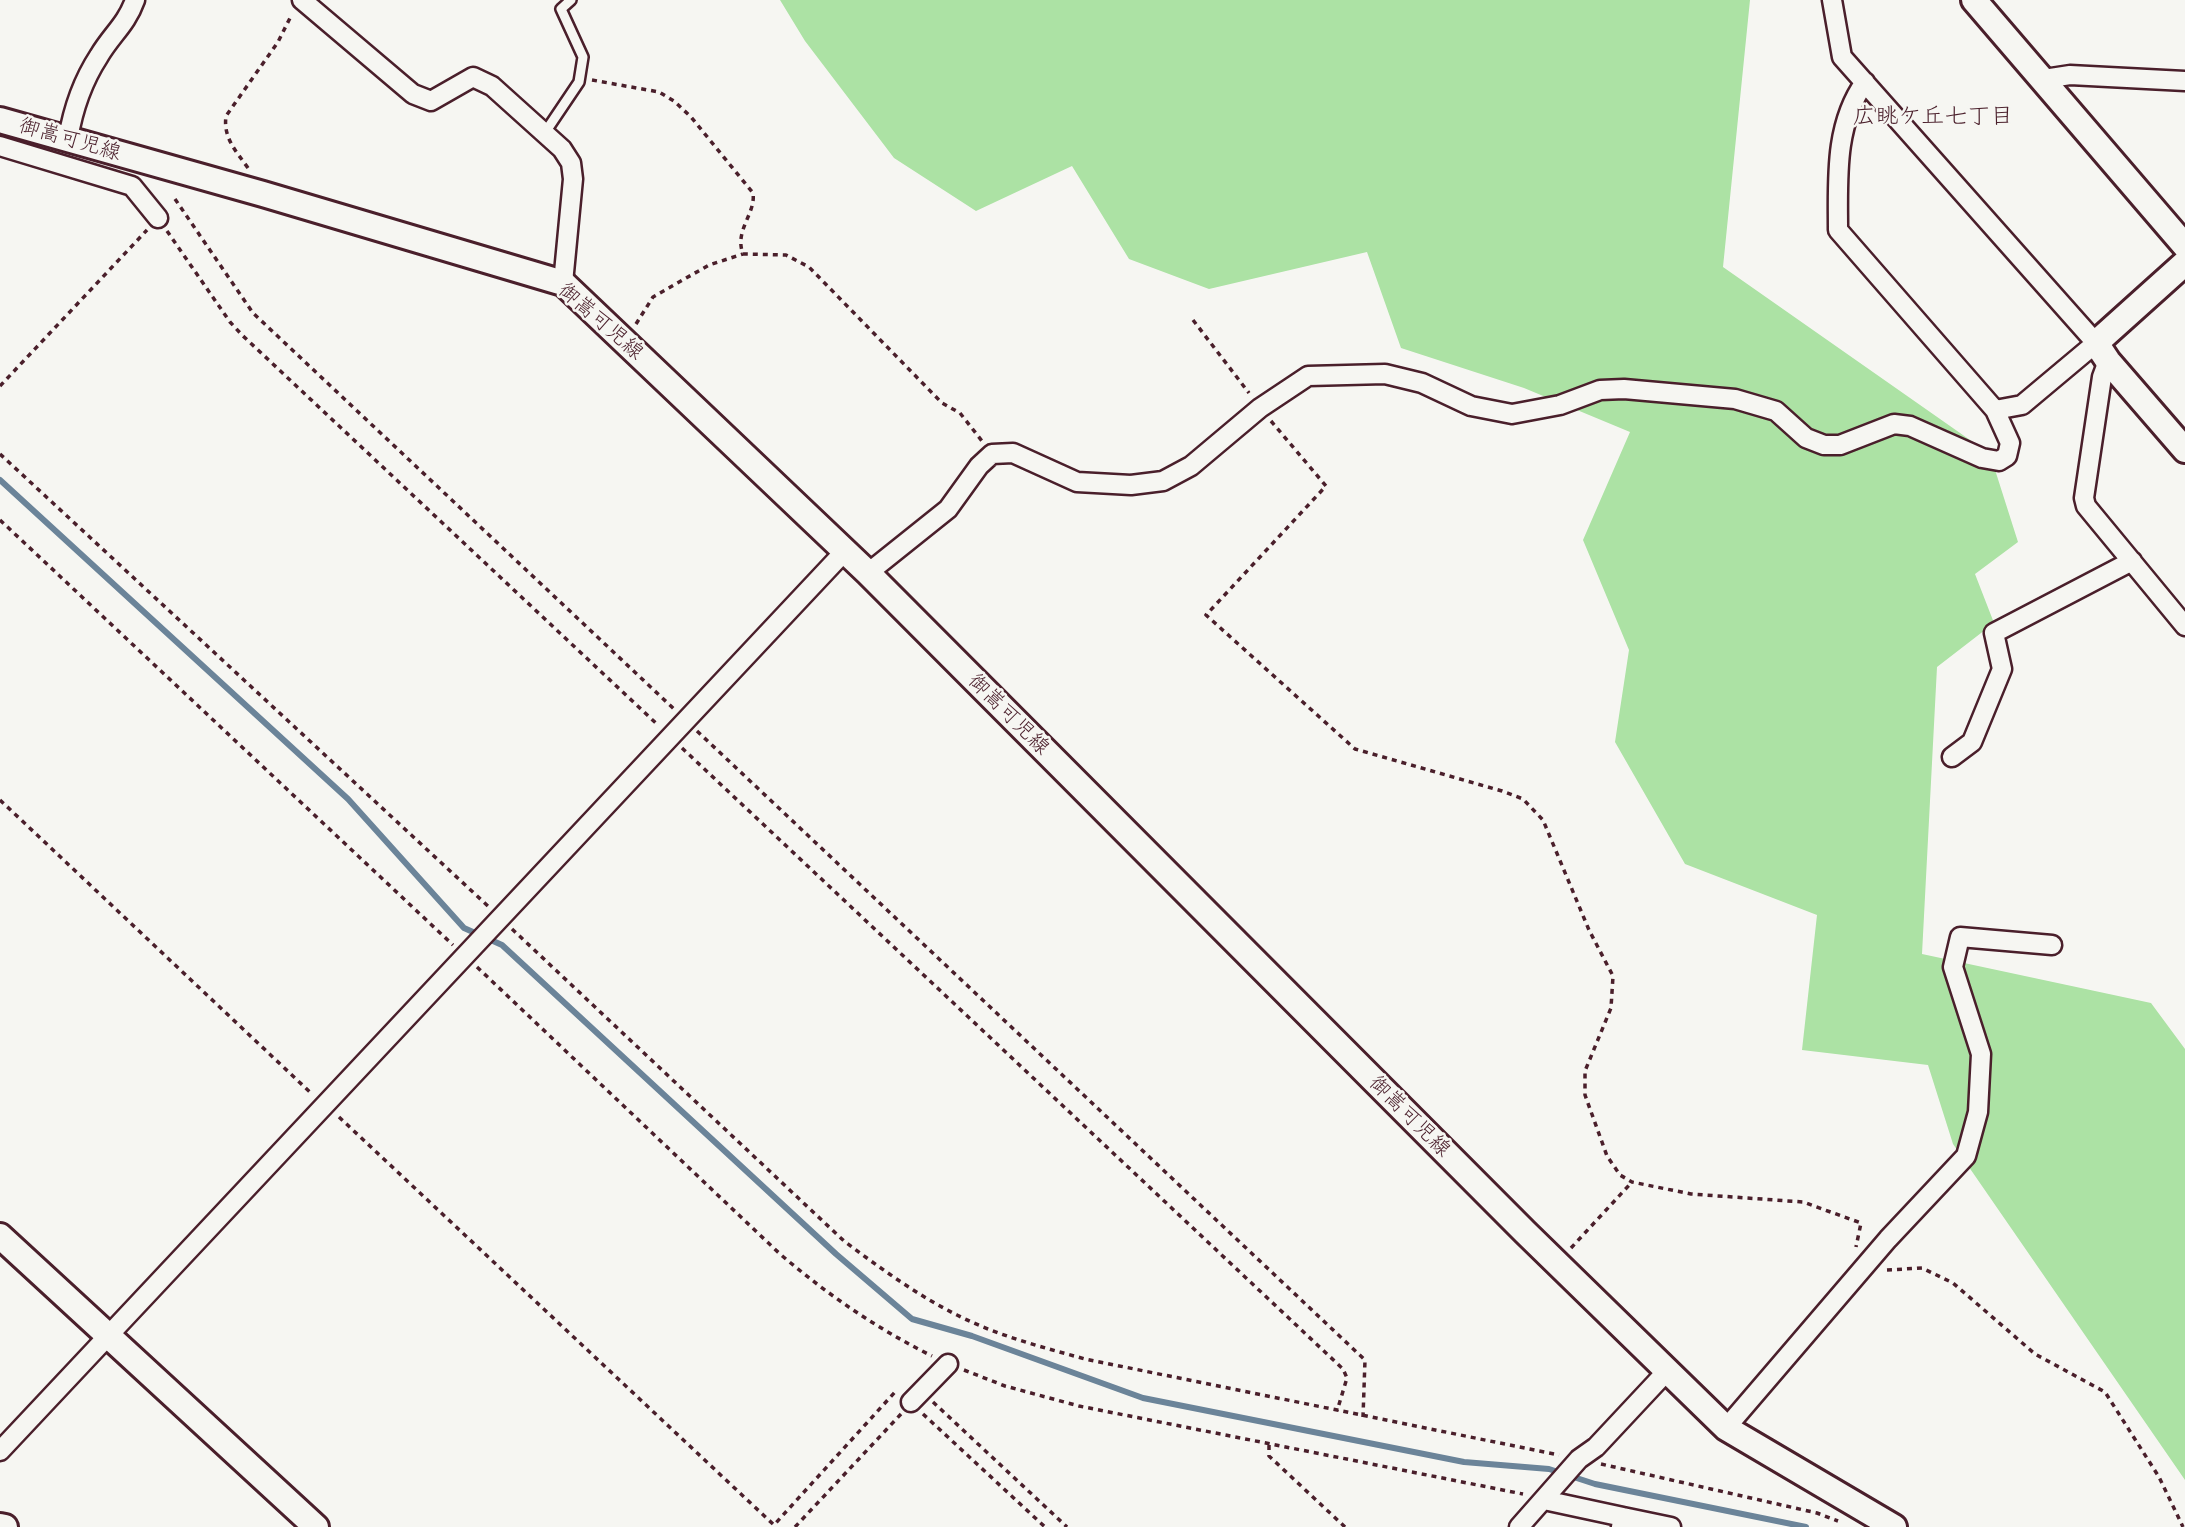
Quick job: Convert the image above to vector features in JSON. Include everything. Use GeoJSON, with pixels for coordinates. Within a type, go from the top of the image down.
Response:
{"type":"FeatureCollection","features":[{"type":"Feature","properties":{"kind":"main road"},"geometry":{"type":"LineString","coordinates":[[1974,0],[2185,246]]}},
{"type":"Feature","properties":{"kind":"main road","name":"御嵩可児線"},"geometry":{"type":"LineString","coordinates":[[0,120],[198,175],[562,283],[625,340],[867,573],[1726,1428],[1894,1527]]}},
{"type":"Feature","properties":{"kind":"main road"},"geometry":{"type":"LineString","coordinates":[[2185,263],[2102,352],[2185,450]]}},
{"type":"Feature","properties":{"kind":"main road"},"geometry":{"type":"LineString","coordinates":[[0,1236],[316,1527]]}},
{"type":"Feature","properties":{"kind":"street"},"geometry":{"type":"LineString","coordinates":[[68,139],[75,102],[99,55],[127,21],[135,0]]}},
{"type":"Feature","properties":{"kind":"street"},"geometry":{"type":"LineString","coordinates":[[1832,0],[1842,57],[2102,352],[2102,377],[2084,498],[2086,506],[2185,626]]}},
{"type":"Feature","properties":{"kind":"street"},"geometry":{"type":"LineString","coordinates":[[299,3],[413,94],[431,101],[473,77],[492,86],[544,134],[571,163],[573,179],[562,283]]}},
{"type":"Feature","properties":{"kind":"street"},"geometry":{"type":"LineString","coordinates":[[2043,79],[2070,75],[2185,81]]}},
{"type":"Feature","properties":{"kind":"street"},"geometry":{"type":"LineString","coordinates":[[867,573],[948,509],[979,466],[992,454],[1013,453],[1077,482],[1150,484],[1177,476],[1260,408],[1308,376],[1385,374],[1422,383],[1471,406],[1512,414],[1560,405],[1601,390],[1624,389],[1735,399],[1776,411],[1806,438],[1824,445],[1840,445],[1894,424],[1910,426],[1982,458],[1999,461],[2007,456],[2010,443],[1994,410],[1838,230],[1838,154],[1855,96],[1865,82]]}},
{"type":"Feature","properties":{"kind":"street"},"geometry":{"type":"LineString","coordinates":[[0,146],[132,186],[158,218]]}},
{"type":"Feature","properties":{"kind":"street"},"geometry":{"type":"LineString","coordinates":[[1994,410],[2022,405],[2102,352]]}},
{"type":"Feature","properties":{"kind":"street"},"geometry":{"type":"LineString","coordinates":[[0,1451],[327,1106],[844,552]]}},
{"type":"Feature","properties":{"kind":"street"},"geometry":{"type":"LineString","coordinates":[[1952,757],[1972,742],[2002,669],[1994,634],[2132,561]]}},
{"type":"Feature","properties":{"kind":"street"},"geometry":{"type":"LineString","coordinates":[[1726,1428],[1966,1156],[1978,1112],[1981,1054],[1953,967],[1960,937],[2052,945]]}},
{"type":"Feature","properties":{"kind":"street"},"geometry":{"type":"LineString","coordinates":[[916,1397],[948,1364]]}},
{"type":"Feature","properties":{"kind":"street"},"geometry":{"type":"LineString","coordinates":[[1519,1527],[1576,1462],[1596,1447],[1668,1370]]}},
{"type":"Feature","properties":{"kind":"street"},"geometry":{"type":"LineString","coordinates":[[1544,1500],[1622,1522],[1671,1527]]}},
{"type":"Feature","properties":{"kind":"lane"},"geometry":{"type":"LineString","coordinates":[[544,134],[580,78],[583,57],[561,9],[570,0]]}},
{"type":"Feature","properties":{"kind":"path"},"geometry":{"type":"LineString","coordinates":[[263,194],[229,143],[225,129],[226,116],[278,42],[299,3]]}},
{"type":"Feature","properties":{"kind":"path"},"geometry":{"type":"LineString","coordinates":[[580,78],[659,92],[691,117],[753,193],[754,203],[741,231],[743,254]]}},
{"type":"Feature","properties":{"kind":"path"},"geometry":{"type":"LineString","coordinates":[[0,386],[198,175]]}},
{"type":"Feature","properties":{"kind":"path"},"geometry":{"type":"LineString","coordinates":[[175,200],[253,313],[1365,1360],[1363,1417]]}},
{"type":"Feature","properties":{"kind":"path"},"geometry":{"type":"LineString","coordinates":[[158,218],[230,322],[242,335],[1343,1369],[1347,1378],[1337,1412]]}},
{"type":"Feature","properties":{"kind":"path"},"geometry":{"type":"LineString","coordinates":[[625,340],[653,297],[709,265],[743,254],[786,255],[809,267],[942,403],[960,413],[992,454]]}},
{"type":"Feature","properties":{"kind":"path"},"geometry":{"type":"LineString","coordinates":[[1193,320],[1260,408],[1326,486],[1206,615],[1355,749],[1502,791],[1523,799],[1543,820],[1589,930],[1613,976],[1611,1008],[1585,1071],[1585,1095],[1607,1156],[1620,1175],[1632,1182],[1691,1194],[1802,1202],[1861,1223],[1855,1254],[1862,1271],[1922,1268],[1953,1283],[2035,1354],[2105,1392],[2159,1477],[2183,1527]]}},
{"type":"Feature","properties":{"kind":"path"},"geometry":{"type":"LineString","coordinates":[[0,454],[501,918],[844,1241],[900,1282],[958,1315],[1019,1341],[1085,1359],[1817,1513],[1842,1522]]}},
{"type":"Feature","properties":{"kind":"path"},"geometry":{"type":"LineString","coordinates":[[0,520],[780,1254],[827,1294],[885,1332],[948,1364],[1005,1386],[1079,1406],[1544,1500]]}},
{"type":"Feature","properties":{"kind":"path"},"geometry":{"type":"LineString","coordinates":[[0,800],[774,1525],[902,1384]]}},
{"type":"Feature","properties":{"kind":"path"},"geometry":{"type":"LineString","coordinates":[[1558,1263],[1632,1182]]}},
{"type":"Feature","properties":{"kind":"path"},"geometry":{"type":"LineString","coordinates":[[920,1364],[929,1354]]}},
{"type":"Feature","properties":{"kind":"path"},"geometry":{"type":"LineString","coordinates":[[795,1527],[916,1397]]}},
{"type":"Feature","properties":{"kind":"path"},"geometry":{"type":"LineString","coordinates":[[916,1397],[1045,1527]]}},
{"type":"Feature","properties":{"kind":"path"},"geometry":{"type":"LineString","coordinates":[[916,1397],[1067,1527]]}},
{"type":"Feature","properties":{"kind":"path"},"geometry":{"type":"LineString","coordinates":[[1269,1445],[1269,1456],[1345,1527]]}},
{"type":"Feature","properties":{"kind":"green space"},"geometry":{"type":"Polygon","coordinates":[[[780,0],[1750,0],[1723,267],[1990,454],[2018,542],[1975,574],[1994,623],[1937,667],[1922,954],[2151,1003],[2185,1049],[2185,1480],[1953,1144],[1928,1065],[1802,1050],[1817,915],[1685,864],[1615,742],[1629,650],[1583,540],[1630,432],[1524,388],[1401,348],[1367,252],[1209,289],[1129,259],[1072,166],[976,211],[894,158],[805,41],[780,0]]]}},
{"type":"Feature","properties":{"kind":"waterway"},"geometry":{"type":"LineString","coordinates":[[0,480],[348,799],[464,928],[502,945],[836,1254],[912,1319],[972,1336],[1143,1398],[1464,1462],[1549,1469],[1595,1484],[1806,1527]]}},
{"type":"Feature","properties":{"kind":"district","name":"広眺ケ丘七丁目"},"geometry":{"type":"Point","coordinates":[1933,116]}}]}
